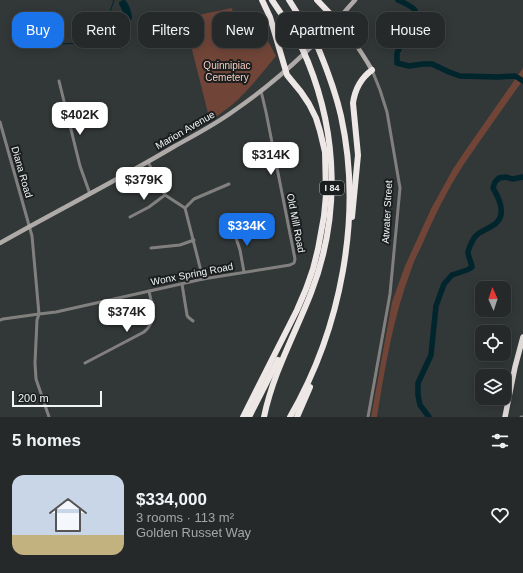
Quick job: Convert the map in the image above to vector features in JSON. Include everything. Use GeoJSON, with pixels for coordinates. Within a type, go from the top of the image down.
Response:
{"type":"FeatureCollection","features":[{"type":"Feature","properties":{"kind":"highway"},"geometry":{"type":"LineString","coordinates":[[243,417],[306,290],[316,259],[324,216],[326,195],[325,163],[320,130],[309,104],[289,78],[270,17],[262,0]]}},
{"type":"Feature","properties":{"kind":"highway","name":"I 84"},"geometry":{"type":"LineString","coordinates":[[249,417],[302,312],[313,286],[323,255],[332,196],[328,130],[320,99],[302,48],[272,0]]}},
{"type":"Feature","properties":{"kind":"highway","name":"I 84"},"geometry":{"type":"LineString","coordinates":[[289,0],[319,50],[335,94],[341,116],[346,147],[349,206],[343,272],[336,304],[327,335],[309,381],[290,417]]}},
{"type":"Feature","properties":{"kind":"highway"},"geometry":{"type":"LineString","coordinates":[[317,0],[328,12]]}},
{"type":"Feature","properties":{"kind":"highway"},"geometry":{"type":"LineString","coordinates":[[343,272],[350,243],[358,155],[354,97],[359,83],[372,70]]}},
{"type":"Feature","properties":{"kind":"highway"},"geometry":{"type":"LineString","coordinates":[[264,417],[267,400],[302,312]]}},
{"type":"Feature","properties":{"kind":"highway"},"geometry":{"type":"LineString","coordinates":[[298,417],[319,365],[327,335]]}},
{"type":"Feature","properties":{"kind":"highway"},"geometry":{"type":"LineString","coordinates":[[505,417],[523,338]]}},
{"type":"Feature","properties":{"kind":"main road","name":"Marion Avenue"},"geometry":{"type":"LineString","coordinates":[[345,12],[355,0]]}},
{"type":"Feature","properties":{"kind":"main road","name":"Marion Avenue"},"geometry":{"type":"LineString","coordinates":[[0,242],[148,162],[226,116],[261,91],[311,48]]}},
{"type":"Feature","properties":{"kind":"main road","name":"Atwater Street"},"geometry":{"type":"LineString","coordinates":[[358,48],[372,70]]}},
{"type":"Feature","properties":{"kind":"street","name":"Atwater Street"},"geometry":{"type":"LineString","coordinates":[[368,417],[390,294],[400,188],[387,112],[372,70]]}},
{"type":"Feature","properties":{"kind":"street"},"geometry":{"type":"LineString","coordinates":[[59,81],[80,166],[90,194]]}},
{"type":"Feature","properties":{"kind":"street","name":"Old Mill Road"},"geometry":{"type":"LineString","coordinates":[[261,91],[294,252],[294,263]]}},
{"type":"Feature","properties":{"kind":"street","name":"Diana Road"},"geometry":{"type":"LineString","coordinates":[[0,122],[29,226]]}},
{"type":"Feature","properties":{"kind":"street"},"geometry":{"type":"LineString","coordinates":[[148,162],[165,195],[185,208],[204,279]]}},
{"type":"Feature","properties":{"kind":"street"},"geometry":{"type":"LineString","coordinates":[[185,208],[194,199],[229,184]]}},
{"type":"Feature","properties":{"kind":"street"},"geometry":{"type":"LineString","coordinates":[[130,217],[149,207],[165,195]]}},
{"type":"Feature","properties":{"kind":"street"},"geometry":{"type":"LineString","coordinates":[[29,226],[32,236],[39,314],[37,320],[35,362],[36,379],[49,417]]}},
{"type":"Feature","properties":{"kind":"street"},"geometry":{"type":"LineString","coordinates":[[232,226],[240,250],[244,272]]}},
{"type":"Feature","properties":{"kind":"street"},"geometry":{"type":"LineString","coordinates":[[151,248],[180,244],[194,240]]}},
{"type":"Feature","properties":{"kind":"street","name":"Wonx Spring Road"},"geometry":{"type":"LineString","coordinates":[[0,320],[56,312],[204,279],[290,265],[294,263]]}},
{"type":"Feature","properties":{"kind":"street"},"geometry":{"type":"LineString","coordinates":[[182,284],[187,315],[193,321]]}},
{"type":"Feature","properties":{"kind":"street"},"geometry":{"type":"LineString","coordinates":[[85,363],[149,328],[153,318],[153,309],[149,291]]}},
{"type":"Feature","properties":{"kind":"green space","name":"Quinnipiac Cemetery"},"geometry":{"type":"Polygon","coordinates":[[[232,8],[233,12],[213,12],[232,8]]]}},
{"type":"Feature","properties":{"kind":"green space","name":"Quinnipiac Cemetery"},"geometry":{"type":"Polygon","coordinates":[[[212,12],[212,48],[268,48],[268,41],[276,56],[239,99],[210,121],[192,48],[204,48],[204,14],[212,12]]]}},
{"type":"Feature","properties":{"kind":"green space"},"geometry":{"type":"Polygon","coordinates":[[[523,68],[523,80],[478,143],[452,184],[431,224],[415,260],[394,324],[377,417],[371,417],[392,302],[405,266],[431,209],[453,169],[523,68]]]}},
{"type":"Feature","properties":{"kind":"water"},"geometry":{"type":"Polygon","coordinates":[[[125,0],[130,9],[132,19],[130,20],[130,12],[123,12],[119,2],[125,0]]]}},
{"type":"Feature","properties":{"kind":"waterway"},"geometry":{"type":"LineString","coordinates":[[64,44],[84,43],[104,30],[114,0]]}},
{"type":"Feature","properties":{"kind":"waterway"},"geometry":{"type":"LineString","coordinates":[[398,0],[414,9],[420,25],[414,33],[403,40],[397,53],[397,63],[409,66],[432,64],[460,76],[515,76],[523,81]]}},
{"type":"Feature","properties":{"kind":"waterway"},"geometry":{"type":"LineString","coordinates":[[429,417],[420,405],[418,383],[431,355],[436,306],[444,284],[452,275],[472,267],[468,252],[475,237],[499,220],[501,216],[501,206],[493,188],[495,182],[499,178],[506,177],[512,179],[523,177]]}}]}
